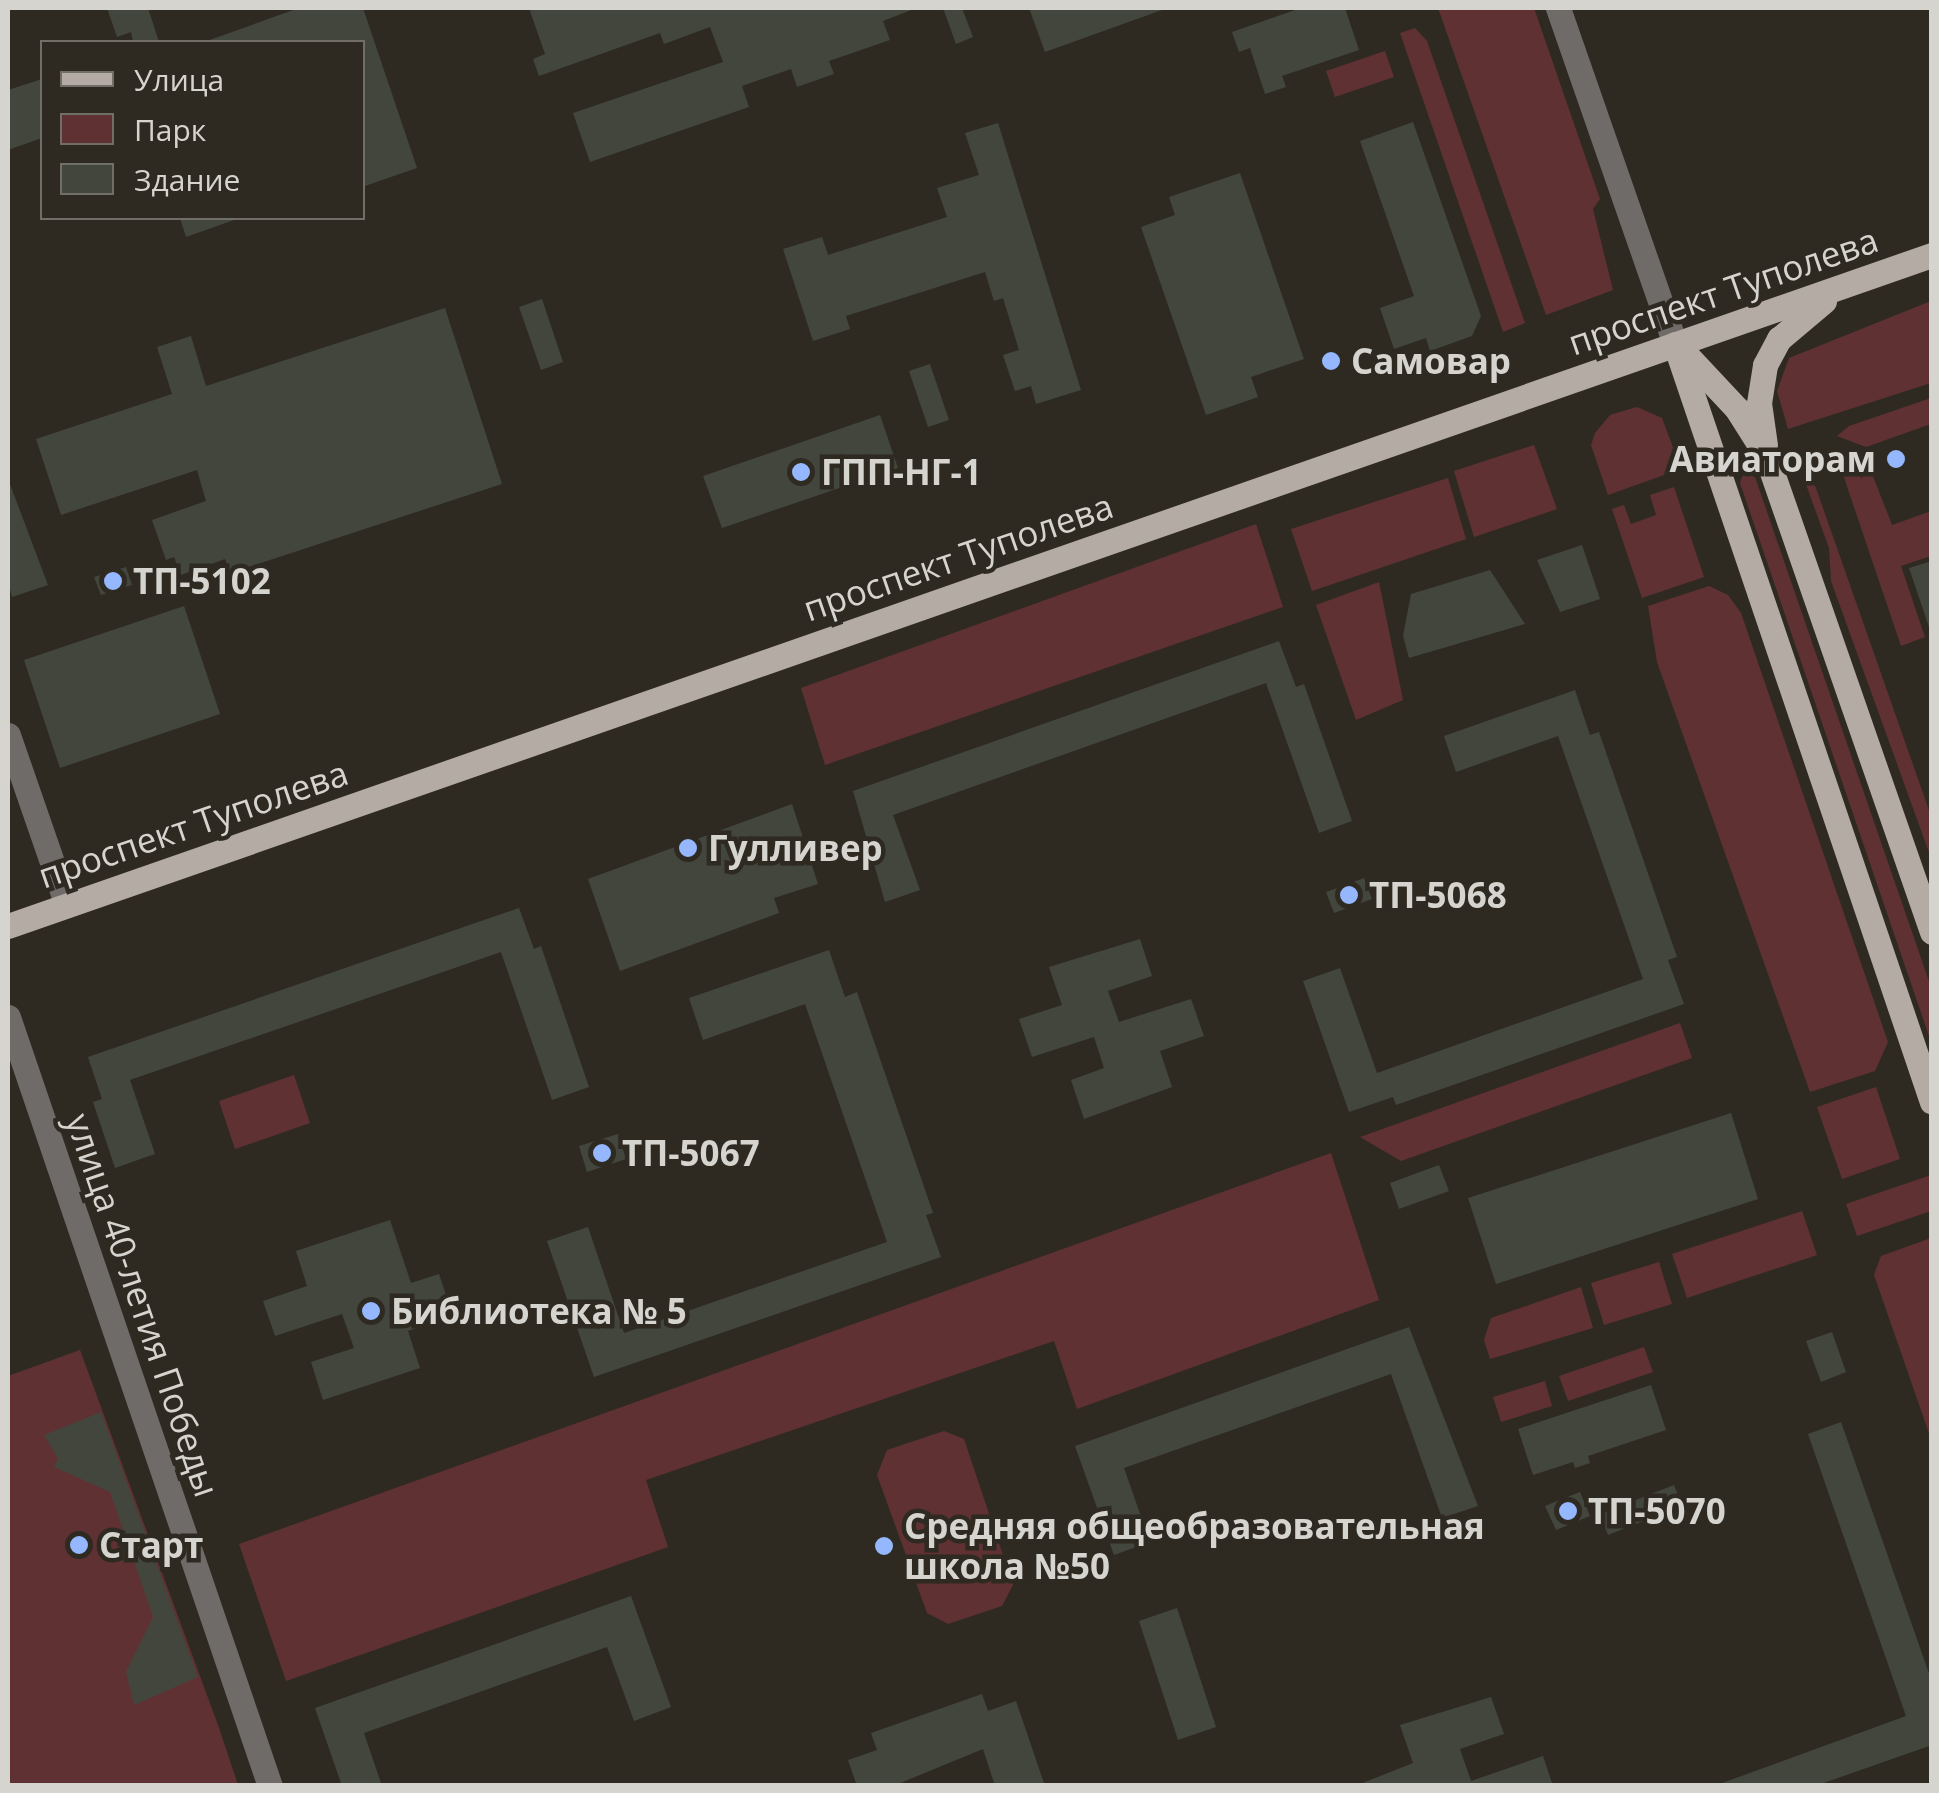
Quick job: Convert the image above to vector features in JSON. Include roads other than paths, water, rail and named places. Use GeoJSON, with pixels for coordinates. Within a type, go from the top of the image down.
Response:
{"type":"FeatureCollection","features":[{"type":"Feature","properties":{"kind":"main road","name":"проспект Туполева"},"geometry":{"type":"LineString","coordinates":[[8,926],[1932,255]]}},
{"type":"Feature","properties":{"kind":"main road"},"geometry":{"type":"LineString","coordinates":[[1846,286],[1779,339],[1765,365],[1759,404],[1766,455],[1932,932]]}},
{"type":"Feature","properties":{"kind":"main road"},"geometry":{"type":"LineString","coordinates":[[1675,344],[1737,409],[1766,455]]}},
{"type":"Feature","properties":{"kind":"main road"},"geometry":{"type":"LineString","coordinates":[[1675,344],[1932,1102]]}},
{"type":"Feature","properties":{"kind":"street"},"geometry":{"type":"LineString","coordinates":[[1558,8],[1675,344]]}},
{"type":"Feature","properties":{"kind":"street"},"geometry":{"type":"LineString","coordinates":[[8,735],[67,905]]}},
{"type":"Feature","properties":{"kind":"street","name":"улица 40-летия Победы"},"geometry":{"type":"LineString","coordinates":[[8,1017],[270,1786]]}},
{"type":"Feature","properties":{"kind":"place","name":"Самовар"},"geometry":{"type":"Point","coordinates":[1331,361]}},
{"type":"Feature","properties":{"kind":"place","name":"Авиаторам"},"geometry":{"type":"Point","coordinates":[1896,459]}},
{"type":"Feature","properties":{"kind":"place","name":"ГПП-НГ-1"},"geometry":{"type":"Point","coordinates":[801,472]}},
{"type":"Feature","properties":{"kind":"place","name":"ТП-5102"},"geometry":{"type":"Point","coordinates":[113,581]}},
{"type":"Feature","properties":{"kind":"place","name":"Гулливер"},"geometry":{"type":"Point","coordinates":[688,848]}},
{"type":"Feature","properties":{"kind":"place","name":"ТП-5068"},"geometry":{"type":"Point","coordinates":[1349,895]}},
{"type":"Feature","properties":{"kind":"place","name":"ТП-5067"},"geometry":{"type":"Point","coordinates":[602,1153]}},
{"type":"Feature","properties":{"kind":"place","name":"Библиотека № 5"},"geometry":{"type":"Point","coordinates":[371,1311]}},
{"type":"Feature","properties":{"kind":"place","name":"ТП-5070"},"geometry":{"type":"Point","coordinates":[1568,1511]}},
{"type":"Feature","properties":{"kind":"place","name":"Старт"},"geometry":{"type":"Point","coordinates":[79,1545]}},
{"type":"Feature","properties":{"kind":"place","name":"Средняя общеобразовательная школа №50"},"geometry":{"type":"Point","coordinates":[884,1546]}}]}
